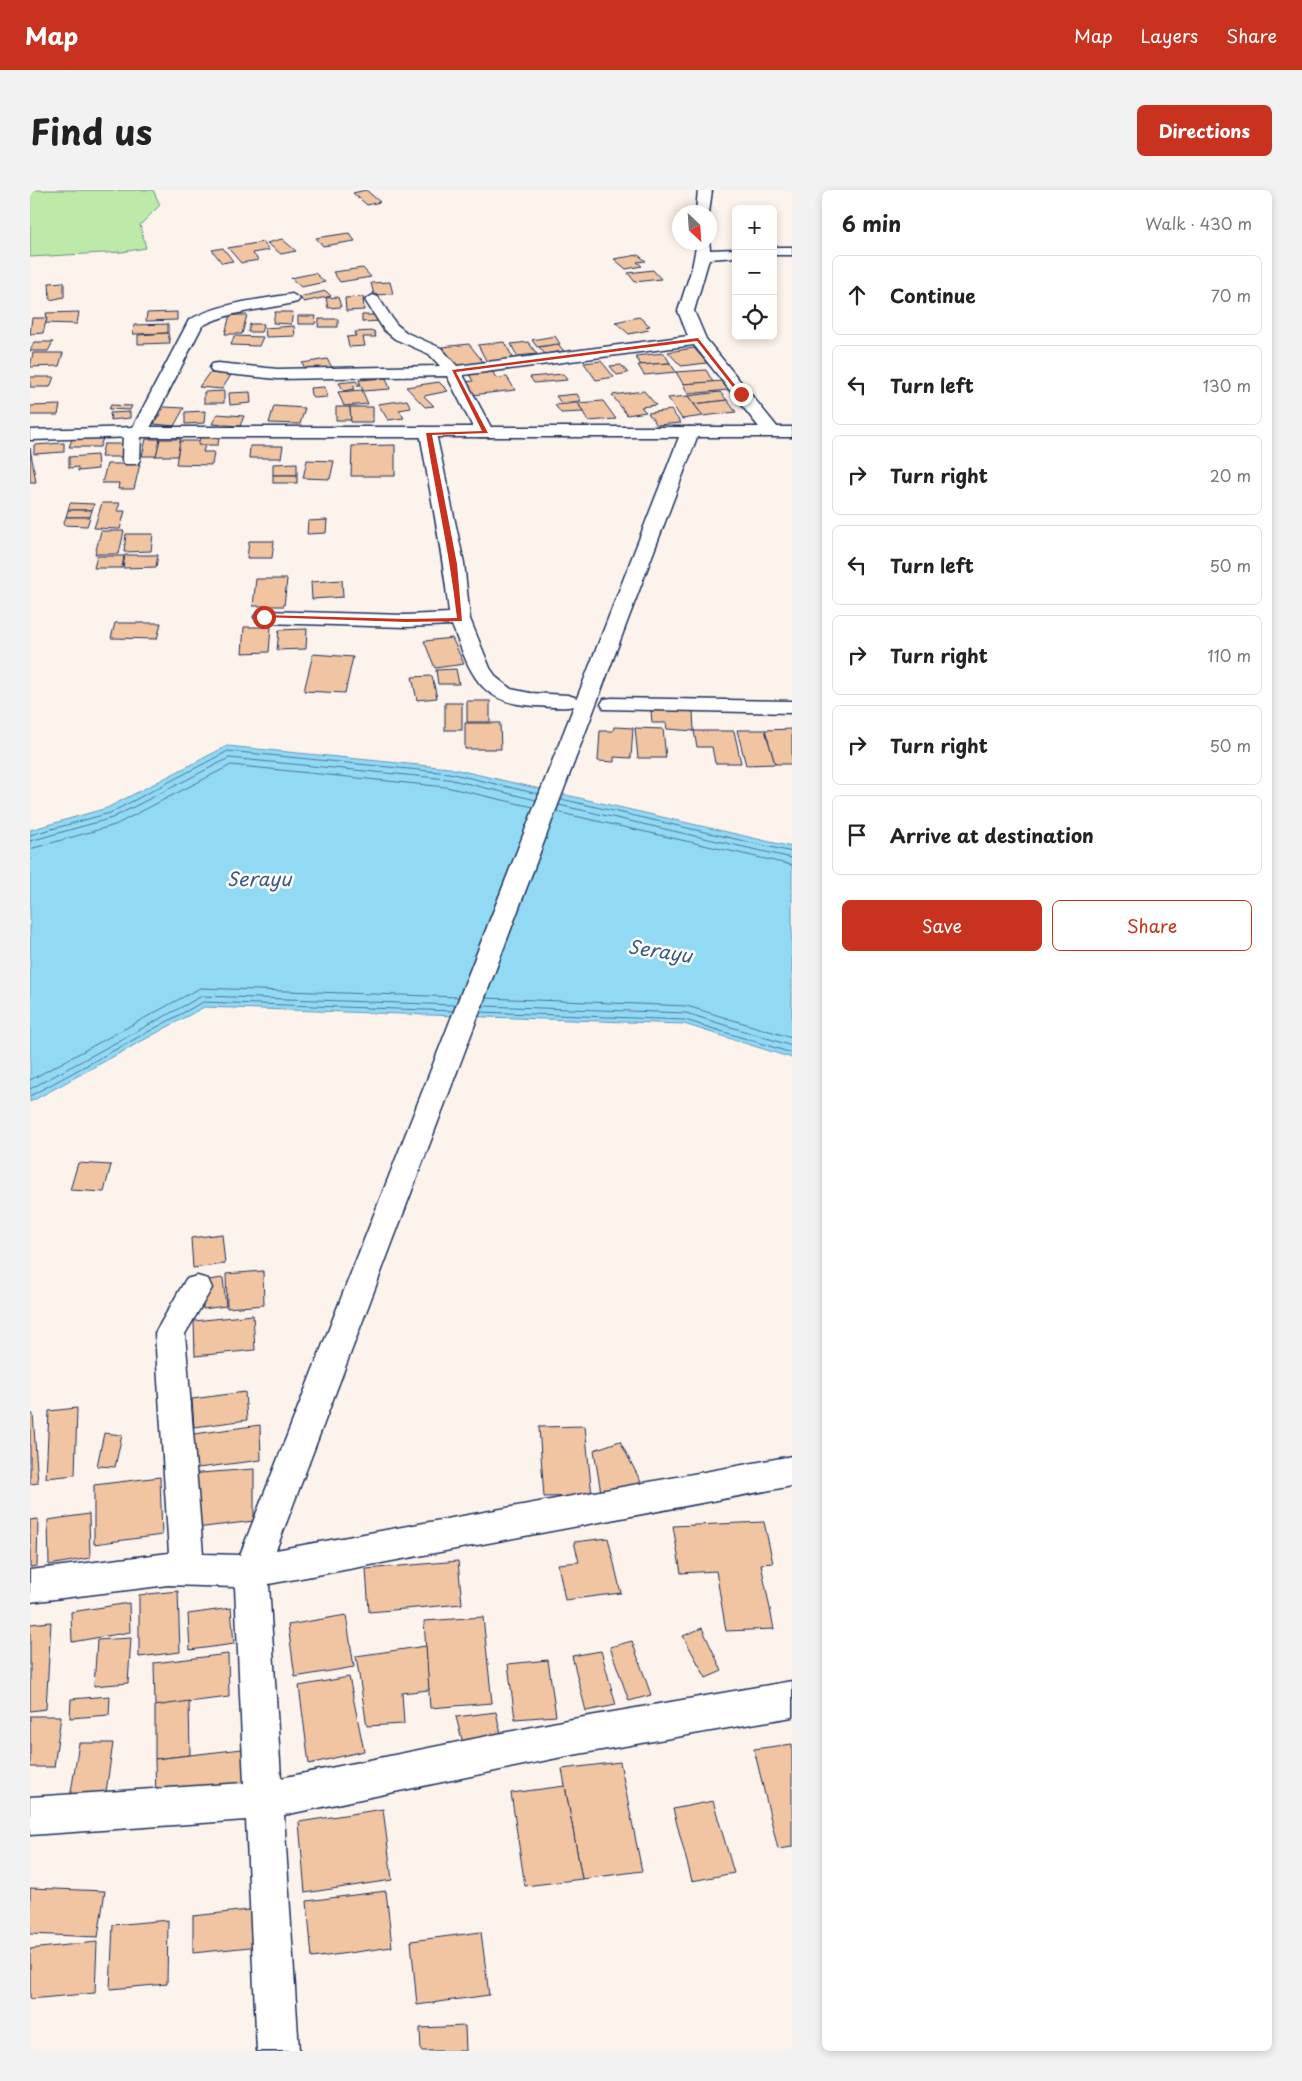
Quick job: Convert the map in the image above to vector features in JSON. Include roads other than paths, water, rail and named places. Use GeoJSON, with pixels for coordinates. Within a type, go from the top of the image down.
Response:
{"type":"FeatureCollection","features":[{"type":"Feature","properties":{"kind":"street"},"geometry":{"type":"LineString","coordinates":[[704,205],[705,190]]}},
{"type":"Feature","properties":{"kind":"street"},"geometry":{"type":"LineString","coordinates":[[703,250],[686,312],[698,340],[772,432]]}},
{"type":"Feature","properties":{"kind":"street"},"geometry":{"type":"LineString","coordinates":[[711,250],[732,253]]}},
{"type":"Feature","properties":{"kind":"street"},"geometry":{"type":"LineString","coordinates":[[777,251],[792,250]]}},
{"type":"Feature","properties":{"kind":"street"},"geometry":{"type":"LineString","coordinates":[[131,460],[136,432],[181,354],[195,323],[206,317],[238,308],[292,299]]}},
{"type":"Feature","properties":{"kind":"street"},"geometry":{"type":"LineString","coordinates":[[373,300],[390,327],[401,336],[435,351],[453,371],[485,433]]}},
{"type":"Feature","properties":{"kind":"street"},"geometry":{"type":"LineString","coordinates":[[218,368],[248,373],[302,374],[453,371],[698,340]]}},
{"type":"Feature","properties":{"kind":"street"},"geometry":{"type":"LineString","coordinates":[[30,435],[136,432],[792,432]]}},
{"type":"Feature","properties":{"kind":"street"},"geometry":{"type":"LineString","coordinates":[[278,2051],[251,1571],[429,1104],[690,432]]}},
{"type":"Feature","properties":{"kind":"street"},"geometry":{"type":"LineString","coordinates":[[429,433],[440,501],[454,564],[460,619],[484,675],[489,682],[504,694],[530,699],[568,701]]}},
{"type":"Feature","properties":{"kind":"street"},"geometry":{"type":"LineString","coordinates":[[264,617],[406,621],[460,619]]}},
{"type":"Feature","properties":{"kind":"street"},"geometry":{"type":"LineString","coordinates":[[612,704],[792,707]]}},
{"type":"Feature","properties":{"kind":"street"},"geometry":{"type":"LineString","coordinates":[[187,1570],[170,1333],[197,1288]]}},
{"type":"Feature","properties":{"kind":"street"},"geometry":{"type":"LineString","coordinates":[[30,1586],[168,1569],[251,1571],[792,1471]]}},
{"type":"Feature","properties":{"kind":"street"},"geometry":{"type":"LineString","coordinates":[[30,1816],[263,1800],[567,1738],[792,1699]]}},
{"type":"Feature","properties":{"kind":"water","name":"Serayu"},"geometry":{"type":"Polygon","coordinates":[[[227,746],[449,768],[792,847],[792,1058],[684,1024],[204,1007],[30,1102],[30,830],[107,808],[227,746]]]}}]}
